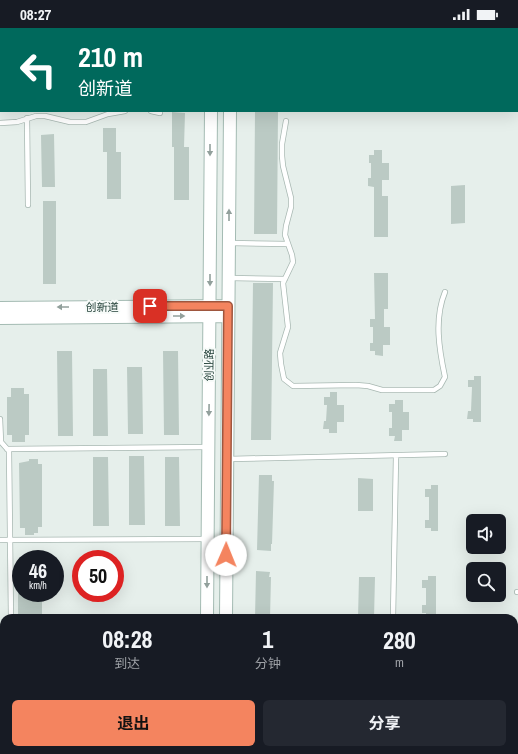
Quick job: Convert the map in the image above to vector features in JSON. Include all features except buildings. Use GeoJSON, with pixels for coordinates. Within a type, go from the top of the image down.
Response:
{"type":"FeatureCollection","features":[{"type":"Feature","properties":{"kind":"main road","name":"创业路"},"geometry":{"type":"LineString","coordinates":[[207,614],[211,112]]}},
{"type":"Feature","properties":{"kind":"main road","name":"创业路"},"geometry":{"type":"LineString","coordinates":[[226,614],[230,112]]}},
{"type":"Feature","properties":{"kind":"main road","name":"创新道"},"geometry":{"type":"LineString","coordinates":[[0,308],[228,311]]}},
{"type":"Feature","properties":{"kind":"main road","name":"创新道"},"geometry":{"type":"LineString","coordinates":[[0,318],[209,311]]}},
{"type":"Feature","properties":{"kind":"lane"},"geometry":{"type":"LineString","coordinates":[[0,123],[17,122],[36,116],[45,116],[70,122],[86,122],[108,114],[119,112]]}},
{"type":"Feature","properties":{"kind":"lane"},"geometry":{"type":"LineString","coordinates":[[27,118],[28,205]]}},
{"type":"Feature","properties":{"kind":"lane"},"geometry":{"type":"LineString","coordinates":[[286,121],[282,144],[282,156],[291,198],[291,207],[285,235],[293,262],[283,283],[288,327],[280,353],[284,379],[292,386],[368,386],[382,390],[434,390],[440,386],[445,376],[438,333],[441,302],[445,292]]}},
{"type":"Feature","properties":{"kind":"lane"},"geometry":{"type":"LineString","coordinates":[[229,243],[288,244]]}},
{"type":"Feature","properties":{"kind":"lane"},"geometry":{"type":"LineString","coordinates":[[228,278],[285,280]]}},
{"type":"Feature","properties":{"kind":"lane"},"geometry":{"type":"LineString","coordinates":[[0,419],[1,442],[9,451],[11,614]]}},
{"type":"Feature","properties":{"kind":"lane"},"geometry":{"type":"LineString","coordinates":[[7,449],[208,447]]}},
{"type":"Feature","properties":{"kind":"lane"},"geometry":{"type":"LineString","coordinates":[[227,459],[445,454]]}},
{"type":"Feature","properties":{"kind":"lane"},"geometry":{"type":"LineString","coordinates":[[393,614],[396,456]]}},
{"type":"Feature","properties":{"kind":"lane"},"geometry":{"type":"LineString","coordinates":[[0,540],[207,539]]}},
{"type":"Feature","properties":{"kind":"route"},"geometry":{"type":"LineString","coordinates":[[150,306],[228,306],[226,555]]}}]}
